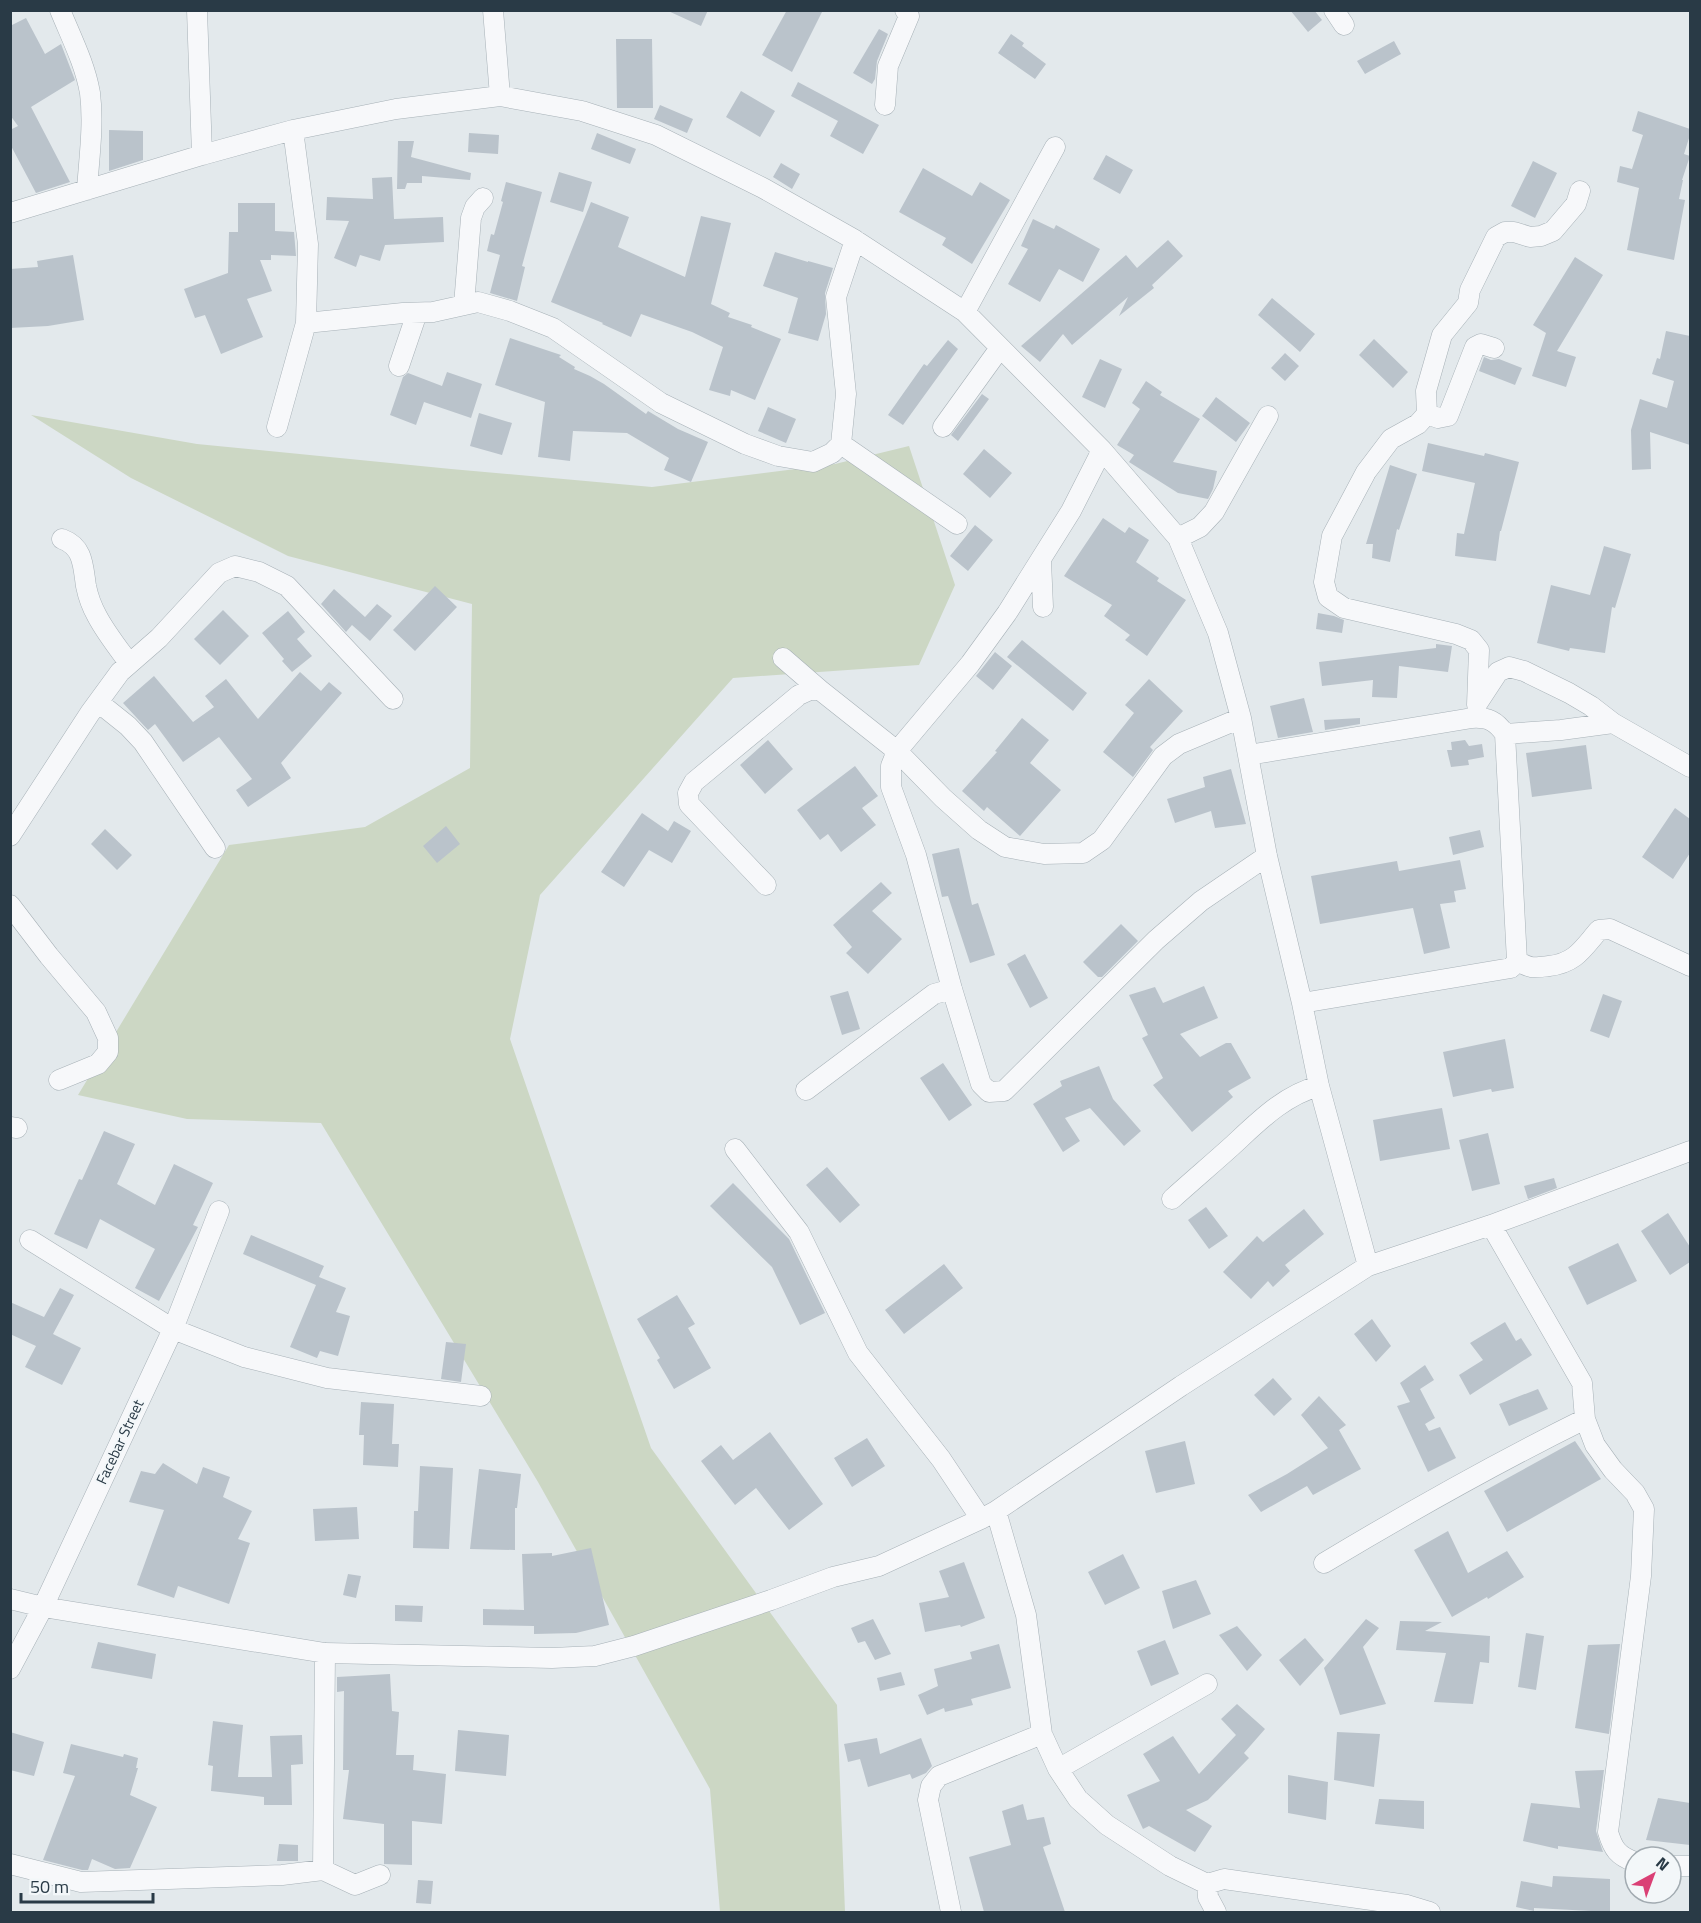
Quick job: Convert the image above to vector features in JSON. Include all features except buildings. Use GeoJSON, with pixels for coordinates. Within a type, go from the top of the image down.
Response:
{"type":"FeatureCollection","features":[{"type":"Feature","properties":{"kind":"street"},"geometry":{"type":"LineString","coordinates":[[60,10],[82,62],[90,93],[91,125],[87,190]]}},
{"type":"Feature","properties":{"kind":"street"},"geometry":{"type":"LineString","coordinates":[[197,10],[202,154]]}},
{"type":"Feature","properties":{"kind":"street"},"geometry":{"type":"LineString","coordinates":[[494,10],[500,96]]}},
{"type":"Feature","properties":{"kind":"street"},"geometry":{"type":"LineString","coordinates":[[885,105],[888,66],[909,16],[906,10]]}},
{"type":"Feature","properties":{"kind":"street"},"geometry":{"type":"LineString","coordinates":[[10,213],[202,154],[293,130],[396,109],[500,96],[582,111],[656,135],[763,188],[855,240],[965,312],[1102,450],[1178,538],[1218,633],[1241,718],[1267,856],[1302,1002],[1319,1086],[1368,1266]]}},
{"type":"Feature","properties":{"kind":"street"},"geometry":{"type":"LineString","coordinates":[[277,427],[306,323],[308,244],[293,130]]}},
{"type":"Feature","properties":{"kind":"street"},"geometry":{"type":"LineString","coordinates":[[965,312],[1054,147]]}},
{"type":"Feature","properties":{"kind":"street"},"geometry":{"type":"LineString","coordinates":[[1474,711],[1479,650],[1471,640],[1456,634],[1344,608],[1328,597],[1324,582],[1332,536],[1366,472],[1390,439],[1418,424],[1427,414],[1426,391],[1442,334],[1468,303],[1470,290],[1496,237],[1505,232],[1530,237],[1541,236],[1552,231],[1576,204],[1580,191]]}},
{"type":"Feature","properties":{"kind":"street"},"geometry":{"type":"LineString","coordinates":[[464,304],[471,218],[475,207],[483,198]]}},
{"type":"Feature","properties":{"kind":"street"},"geometry":{"type":"LineString","coordinates":[[306,323],[433,312],[478,302],[510,311],[553,328],[661,403],[745,444],[778,456],[813,462],[831,453],[841,444],[846,394],[836,297],[855,240]]}},
{"type":"Feature","properties":{"kind":"street"},"geometry":{"type":"LineString","coordinates":[[399,366],[417,313]]}},
{"type":"Feature","properties":{"kind":"street"},"geometry":{"type":"LineString","coordinates":[[1427,414],[1438,418],[1448,416],[1475,346],[1481,344],[1494,348]]}},
{"type":"Feature","properties":{"kind":"street"},"geometry":{"type":"LineString","coordinates":[[943,427],[1000,348]]}},
{"type":"Feature","properties":{"kind":"street"},"geometry":{"type":"LineString","coordinates":[[1178,538],[1200,527],[1214,512],[1268,416]]}},
{"type":"Feature","properties":{"kind":"street"},"geometry":{"type":"LineString","coordinates":[[841,444],[957,524]]}},
{"type":"Feature","properties":{"kind":"street"},"geometry":{"type":"LineString","coordinates":[[1102,450],[1071,511],[1041,561],[970,664],[897,751],[891,766],[891,787],[916,855],[981,1084],[988,1092],[1004,1091],[1156,940],[1202,901],[1267,856]]}},
{"type":"Feature","properties":{"kind":"street"},"geometry":{"type":"LineString","coordinates":[[62,539],[70,542],[78,551],[84,567],[89,598],[98,617],[129,663]]}},
{"type":"Feature","properties":{"kind":"street"},"geometry":{"type":"LineString","coordinates":[[1041,561],[1043,607]]}},
{"type":"Feature","properties":{"kind":"street"},"geometry":{"type":"LineString","coordinates":[[10,836],[120,672],[159,638],[219,573],[235,566],[260,572],[287,586],[393,699]]}},
{"type":"Feature","properties":{"kind":"street"},"geometry":{"type":"LineString","coordinates":[[783,658],[897,751],[943,798],[979,830],[1005,847],[1044,854],[1083,854],[1102,840],[1163,756],[1179,744],[1241,718]]}},
{"type":"Feature","properties":{"kind":"street"},"geometry":{"type":"LineString","coordinates":[[1474,711],[1498,672],[1509,668],[1524,671],[1569,693],[1613,723],[1679,762],[1690,766]]}},
{"type":"Feature","properties":{"kind":"street"},"geometry":{"type":"LineString","coordinates":[[766,885],[689,804],[688,793],[694,782],[799,696],[810,690],[820,690]]}},
{"type":"Feature","properties":{"kind":"street"},"geometry":{"type":"LineString","coordinates":[[98,702],[128,726],[143,742],[215,848]]}},
{"type":"Feature","properties":{"kind":"street"},"geometry":{"type":"LineString","coordinates":[[1248,755],[1474,711],[1498,724],[1505,734],[1517,961],[1511,968],[1302,1002]]}},
{"type":"Feature","properties":{"kind":"street"},"geometry":{"type":"LineString","coordinates":[[1505,734],[1613,723]]}},
{"type":"Feature","properties":{"kind":"street"},"geometry":{"type":"LineString","coordinates":[[10,905],[96,1012],[108,1038],[108,1052],[98,1064],[59,1080]]}},
{"type":"Feature","properties":{"kind":"street"},"geometry":{"type":"LineString","coordinates":[[1517,961],[1530,968],[1570,961],[1599,930],[1610,929],[1690,966]]}},
{"type":"Feature","properties":{"kind":"street"},"geometry":{"type":"LineString","coordinates":[[806,1090],[934,994],[952,988]]}},
{"type":"Feature","properties":{"kind":"street"},"geometry":{"type":"LineString","coordinates":[[1172,1199],[1286,1100],[1304,1090],[1319,1086]]}},
{"type":"Feature","properties":{"kind":"street"},"geometry":{"type":"LineString","coordinates":[[735,1149],[800,1232],[858,1353],[988,1515],[1026,1615],[1042,1734],[1058,1769],[1078,1800],[1107,1825],[1170,1866],[1207,1884],[1224,1879],[1254,1882],[1407,1905],[1430,1912]]}},
{"type":"Feature","properties":{"kind":"street"},"geometry":{"type":"LineString","coordinates":[[10,1599],[43,1607],[325,1653],[552,1658],[595,1656],[666,1635],[833,1577],[879,1566],[988,1515],[1181,1386],[1368,1266],[1491,1225],[1690,1150]]}},
{"type":"Feature","properties":{"kind":"street","name":"Facebar Street"},"geometry":{"type":"LineString","coordinates":[[10,1669],[43,1607],[173,1329],[219,1210]]}},
{"type":"Feature","properties":{"kind":"street"},"geometry":{"type":"LineString","coordinates":[[1491,1225],[1582,1383],[1585,1419],[1595,1445],[1613,1470],[1635,1493],[1644,1509],[1641,1576],[1608,1832],[1613,1847],[1623,1857]]}},
{"type":"Feature","properties":{"kind":"street"},"geometry":{"type":"LineString","coordinates":[[30,1240],[173,1329],[244,1357],[327,1378],[481,1396]]}},
{"type":"Feature","properties":{"kind":"street"},"geometry":{"type":"LineString","coordinates":[[1324,1563],[1456,1486],[1585,1419]]}},
{"type":"Feature","properties":{"kind":"street"},"geometry":{"type":"LineString","coordinates":[[322,1870],[325,1653]]}},
{"type":"Feature","properties":{"kind":"street"},"geometry":{"type":"LineString","coordinates":[[1058,1769],[1207,1684]]}},
{"type":"Feature","properties":{"kind":"street"},"geometry":{"type":"LineString","coordinates":[[951,1912],[928,1800],[932,1786],[939,1776],[1042,1734]]}},
{"type":"Feature","properties":{"kind":"street"},"geometry":{"type":"LineString","coordinates":[[10,1864],[81,1882],[282,1875],[322,1870],[355,1885],[380,1875]]}},
{"type":"Feature","properties":{"kind":"street"},"geometry":{"type":"LineString","coordinates":[[1207,1884],[1208,1897],[1216,1912]]}},
{"type":"Feature","properties":{"kind":"green space"},"geometry":{"type":"Polygon","coordinates":[[[31,415],[197,444],[652,487],[835,464],[909,446],[955,585],[919,665],[733,678],[540,895],[510,1039],[651,1448],[837,1705],[845,1912],[720,1912],[710,1789],[538,1482],[321,1123],[187,1119],[78,1095],[229,845],[365,827],[470,768],[472,604],[288,556],[131,478],[31,415]]]}}]}
